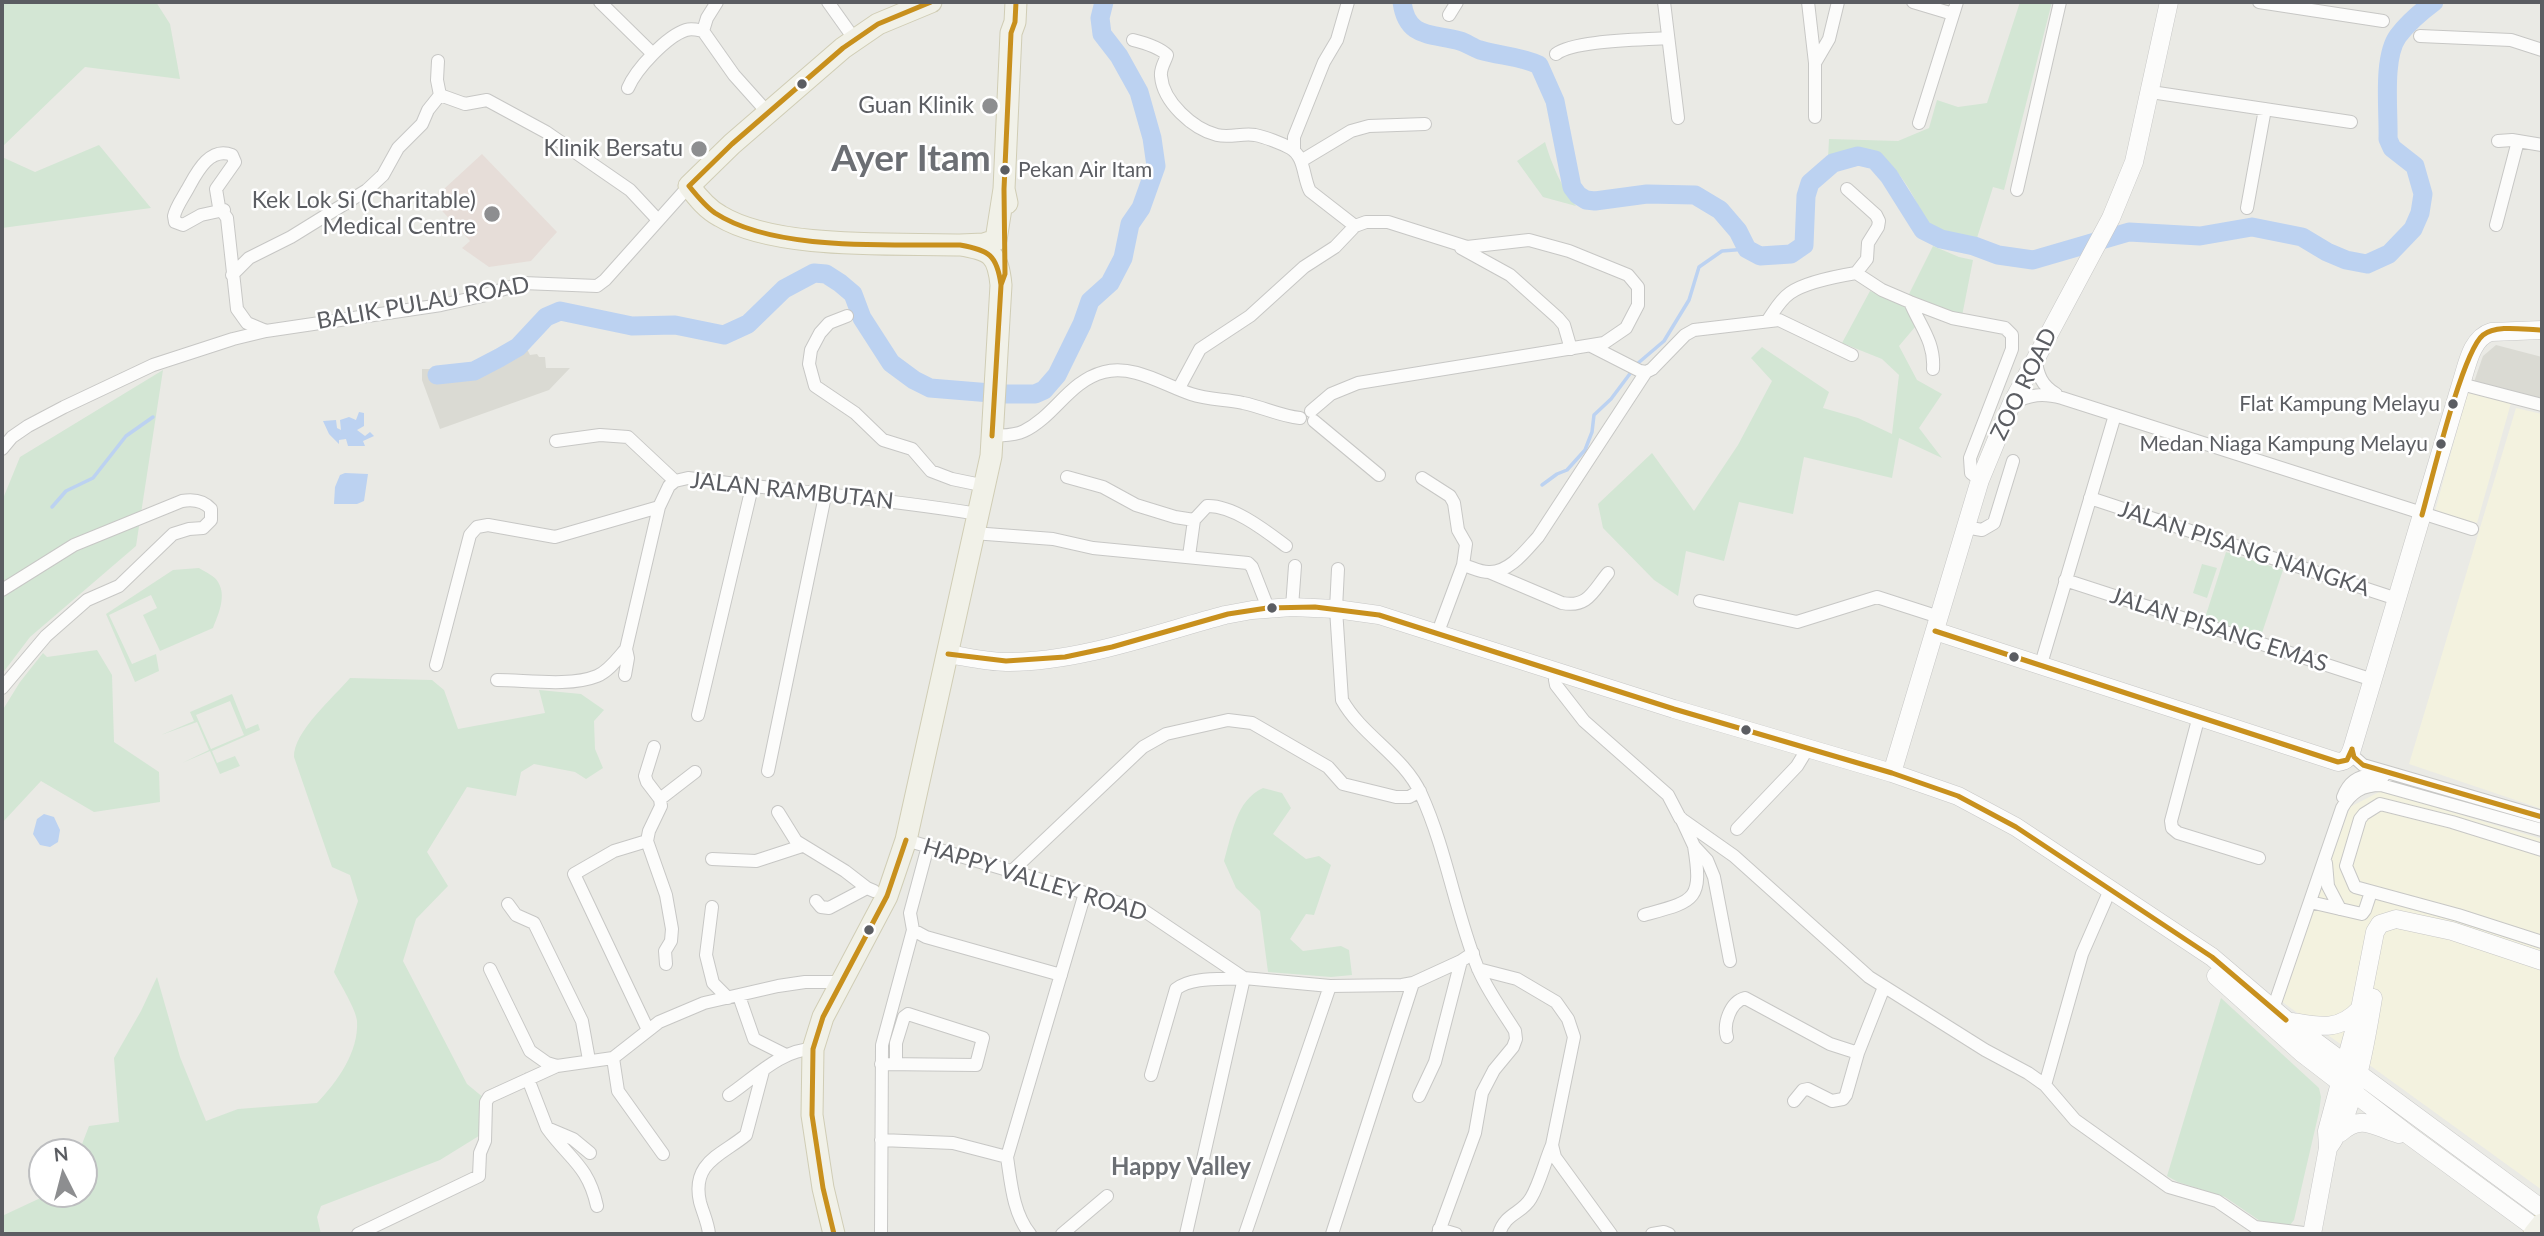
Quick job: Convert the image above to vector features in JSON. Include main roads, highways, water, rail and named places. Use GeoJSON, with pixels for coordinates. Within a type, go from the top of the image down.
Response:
{"type":"FeatureCollection","features":[{"type":"Feature","properties":{"kind":"main road","name":"BALIK PULAU ROAD"},"geometry":{"type":"LineString","coordinates":[[932,2],[878,24],[855,40],[768,113],[688,186],[702,203],[722,218],[786,238],[960,245]]}},
{"type":"Feature","properties":{"kind":"main road"},"geometry":{"type":"LineString","coordinates":[[1008,2],[1011,33]]}},
{"type":"Feature","properties":{"kind":"main road"},"geometry":{"type":"LineString","coordinates":[[1001,285],[1005,274],[1004,189],[1011,33],[1015,22],[1016,2]]}},
{"type":"Feature","properties":{"kind":"main road","name":"ZOO ROAD"},"geometry":{"type":"LineString","coordinates":[[1892,773],[1980,480],[2011,405],[2111,218],[2138,152],[2169,2]]}},
{"type":"Feature","properties":{"kind":"main road"},"geometry":{"type":"LineString","coordinates":[[960,245],[984,244],[996,240],[1004,189]]}},
{"type":"Feature","properties":{"kind":"main road"},"geometry":{"type":"LineString","coordinates":[[834,1234],[817,1156],[812,1115],[813,1049],[823,1017],[887,896],[906,840],[975,523],[986,486],[996,376],[1001,285],[999,266],[986,251],[960,245]]}},
{"type":"Feature","properties":{"kind":"main road"},"geometry":{"type":"LineString","coordinates":[[1937,624],[2041,664],[2338,762],[2347,760],[2460,384],[2474,346],[2484,334],[2542,330]]}},
{"type":"Feature","properties":{"kind":"main road"},"geometry":{"type":"LineString","coordinates":[[948,653],[1003,662],[1066,657],[1225,615],[1268,608],[1336,609],[1379,615],[1892,773],[1958,796],[2016,827],[2212,957],[2280,1014],[2410,1136],[2540,1226]]}},
{"type":"Feature","properties":{"kind":"main road"},"geometry":{"type":"LineString","coordinates":[[1842,758],[1855,771],[1914,789],[1936,789]]}},
{"type":"Feature","properties":{"kind":"main road"},"geometry":{"type":"LineString","coordinates":[[2340,1133],[2360,1009],[2375,932],[2380,924],[2396,919],[2455,923],[2542,961]]}},
{"type":"Feature","properties":{"kind":"main road"},"geometry":{"type":"LineString","coordinates":[[2312,1234],[2328,1147],[2327,1131],[2367,1034],[2378,967],[2386,936],[2391,930],[2398,928],[2449,941],[2542,971]]}},
{"type":"Feature","properties":{"kind":"main road"},"geometry":{"type":"LineString","coordinates":[[2189,944],[2208,969],[2302,1053],[2348,1078],[2540,1226]]}},
{"type":"Feature","properties":{"kind":"main road"},"geometry":{"type":"LineString","coordinates":[[2280,1014],[2319,1027],[2345,1023],[2360,1009]]}},
{"type":"Feature","properties":{"kind":"main road"},"geometry":{"type":"LineString","coordinates":[[2328,1147],[2351,1123],[2363,1121],[2410,1136]]}},
{"type":"Feature","properties":{"kind":"water"},"geometry":{"type":"Polygon","coordinates":[[[359,412],[364,413],[364,426],[357,430],[365,436],[370,432],[374,436],[363,441],[365,446],[348,446],[346,439],[339,440],[339,444],[329,434],[323,421],[336,420],[337,428],[341,430],[340,420],[349,417],[356,420],[359,412]]]}},
{"type":"Feature","properties":{"kind":"water"},"geometry":{"type":"Polygon","coordinates":[[[368,474],[364,501],[357,504],[334,504],[335,487],[340,475],[368,474]]]}},
{"type":"Feature","properties":{"kind":"water"},"geometry":{"type":"Polygon","coordinates":[[[44,814],[54,817],[60,830],[58,842],[50,847],[40,845],[33,834],[37,819],[44,814]]]}},
{"type":"Feature","properties":{"kind":"waterway"},"geometry":{"type":"LineString","coordinates":[[437,375],[474,371],[499,358],[518,347],[546,317],[560,311],[632,326],[675,325],[724,335],[748,324],[784,289],[814,273],[826,274],[853,294],[862,318],[891,363],[914,380],[930,388],[1003,394],[1035,394],[1044,390],[1057,375],[1090,301],[1110,283],[1123,258],[1130,224],[1141,208],[1156,166],[1152,138],[1139,92],[1119,56],[1102,34],[1100,18],[1104,2]]}},
{"type":"Feature","properties":{"kind":"waterway"},"geometry":{"type":"LineString","coordinates":[[1402,2],[1409,23],[1422,32],[1539,65],[1555,101],[1572,187],[1578,195],[1595,201],[1647,194],[1695,195],[1720,210],[1738,231],[1747,249],[1760,256],[1791,254],[1804,245],[1806,196],[1810,183],[1833,163],[1858,156],[1875,160],[1889,176],[1923,230],[1941,239],[1974,246],[1998,255],[2033,260],[2129,232],[2200,236],[2252,227],[2302,237],[2346,260],[2367,264],[2389,254],[2413,229],[2420,213],[2423,194],[2415,166],[2392,148],[2388,139],[2387,86],[2390,58],[2398,36],[2434,2]]}},
{"type":"Feature","properties":{"kind":"waterway"},"geometry":{"type":"LineString","coordinates":[[1637,364],[1664,341],[1689,300],[1699,267],[1722,251],[1747,249]]}},
{"type":"Feature","properties":{"kind":"waterway"},"geometry":{"type":"LineString","coordinates":[[1542,485],[1567,470],[1585,450],[1592,432],[1594,415],[1611,399],[1632,371]]}},
{"type":"Feature","properties":{"kind":"waterway"},"geometry":{"type":"LineString","coordinates":[[52,507],[66,491],[93,478],[126,436],[153,417]]}},
{"type":"Feature","properties":{"kind":"place","name":"Guan Klinik"},"geometry":{"type":"Point","coordinates":[990,106]}},
{"type":"Feature","properties":{"kind":"place","name":"Klinik Bersatu"},"geometry":{"type":"Point","coordinates":[699,149]}},
{"type":"Feature","properties":{"kind":"place","name":"Pekan Air Itam"},"geometry":{"type":"Point","coordinates":[1005,170]}},
{"type":"Feature","properties":{"kind":"place","name":"Kek Lok Si (Charitable) Medical Centre"},"geometry":{"type":"Point","coordinates":[492,214]}},
{"type":"Feature","properties":{"kind":"place","name":"Flat Kampung Melayu"},"geometry":{"type":"Point","coordinates":[2453,404]}},
{"type":"Feature","properties":{"kind":"place","name":"Medan Niaga Kampung Melayu"},"geometry":{"type":"Point","coordinates":[2441,444]}},
{"type":"Feature","properties":{"kind":"district","name":"Ayer Itam"},"geometry":{"type":"Point","coordinates":[911,159]}},
{"type":"Feature","properties":{"kind":"district","name":"Happy Valley"},"geometry":{"type":"Point","coordinates":[1181,1167]}}]}
